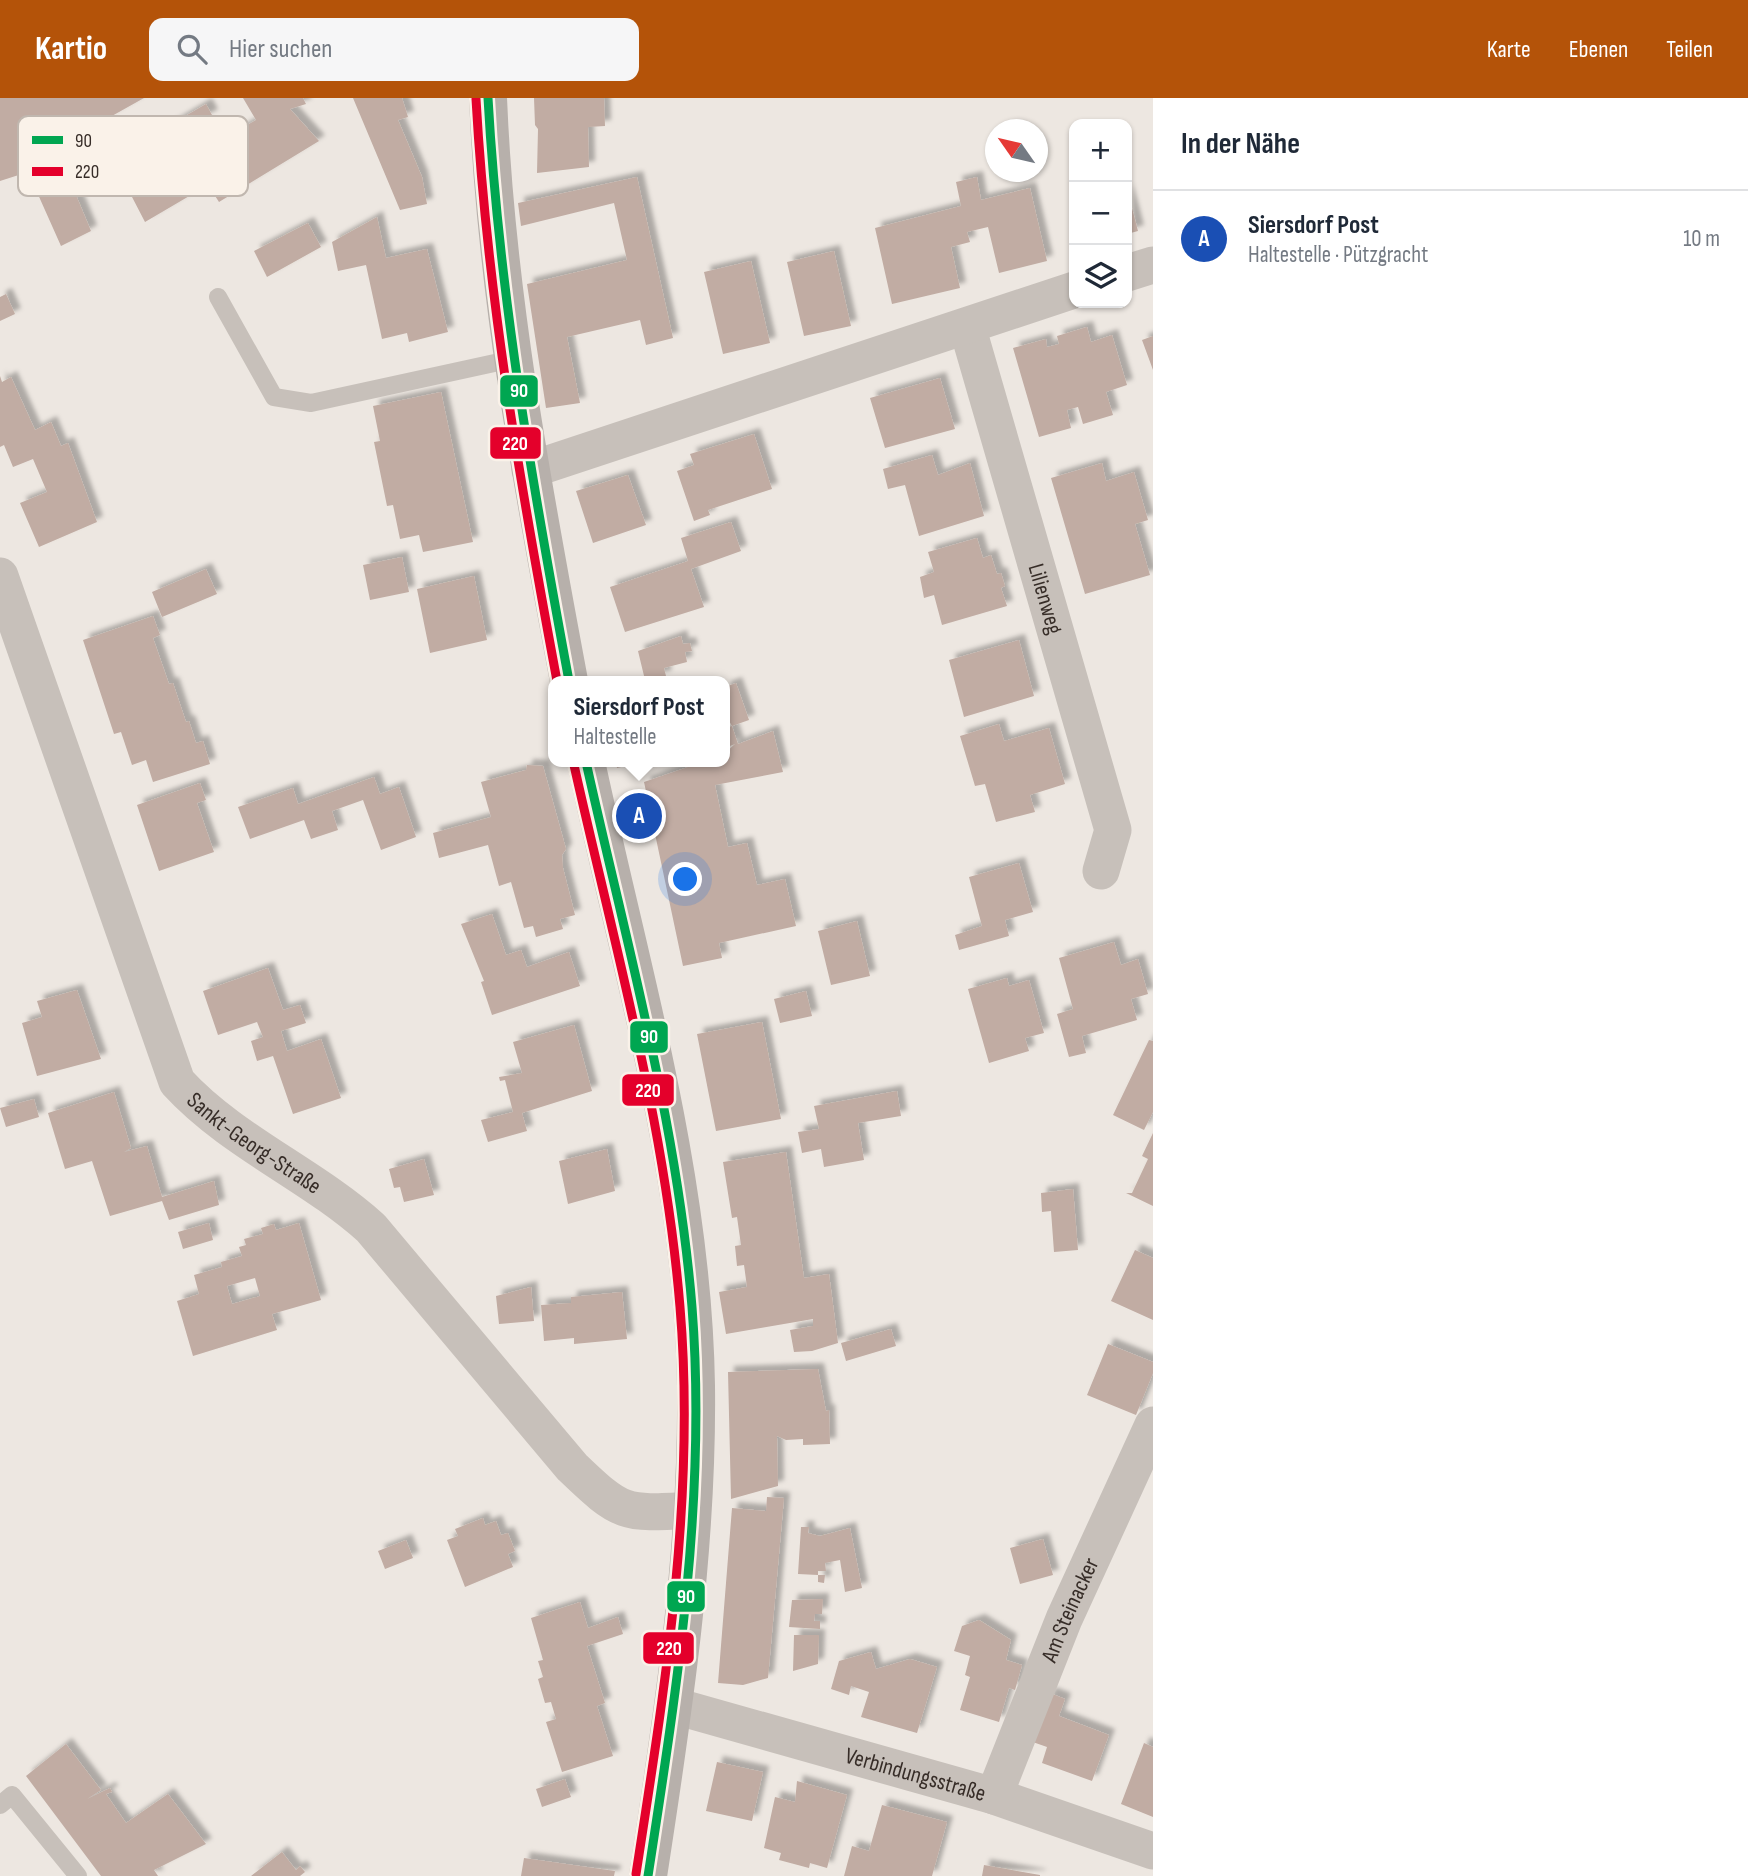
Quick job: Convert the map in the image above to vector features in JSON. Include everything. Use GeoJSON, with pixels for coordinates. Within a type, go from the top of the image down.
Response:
{"type":"FeatureCollection","features":[{"type":"Feature","properties":{"kind":"main road"},"geometry":{"type":"LineString","coordinates":[[488,98],[490,160],[513,359],[530,471],[568,676]]}},
{"type":"Feature","properties":{"kind":"main road"},"geometry":{"type":"LineString","coordinates":[[587,767],[666,1122],[688,1267],[696,1385],[692,1510],[675,1706],[648,1876]]}},
{"type":"Feature","properties":{"kind":"street"},"geometry":{"type":"LineString","coordinates":[[1132,271],[1153,265]]}},
{"type":"Feature","properties":{"kind":"street"},"geometry":{"type":"LineString","coordinates":[[530,471],[1069,292]]}},
{"type":"Feature","properties":{"kind":"street","name":"Lilienweg"},"geometry":{"type":"LineString","coordinates":[[967,326],[1113,830],[1101,871]]}},
{"type":"Feature","properties":{"kind":"street","name":"Sankt-Georg-Straße"},"geometry":{"type":"LineString","coordinates":[[0,576],[177,1082],[204,1111],[338,1198],[371,1228],[572,1467],[606,1500],[636,1514],[692,1510]]}},
{"type":"Feature","properties":{"kind":"street","name":"Am Steinacker"},"geometry":{"type":"LineString","coordinates":[[994,1796],[1064,1619],[1153,1425]]}},
{"type":"Feature","properties":{"kind":"street","name":"Verbindungsstraße"},"geometry":{"type":"LineString","coordinates":[[675,1706],[994,1796],[1153,1851]]}},
{"type":"Feature","properties":{"kind":"lane"},"geometry":{"type":"LineString","coordinates":[[218,297],[274,397],[311,403],[513,359]]}},
{"type":"Feature","properties":{"kind":"lane"},"geometry":{"type":"LineString","coordinates":[[0,1805],[12,1795],[78,1876]]}},
{"type":"Feature","properties":{"kind":"building"},"geometry":{"type":"Polygon","coordinates":[[[0,98],[144,98],[112,116],[18,116],[18,175],[0,181],[0,98]]]}},
{"type":"Feature","properties":{"kind":"building"},"geometry":{"type":"Polygon","coordinates":[[[243,98],[303,98],[306,104],[290,109],[319,141],[248,184],[248,125],[256,120],[243,98]]]}},
{"type":"Feature","properties":{"kind":"building"},"geometry":{"type":"Polygon","coordinates":[[[353,98],[402,98],[408,117],[398,120],[422,177],[427,204],[400,210],[353,98]]]}},
{"type":"Feature","properties":{"kind":"building"},"geometry":{"type":"Polygon","coordinates":[[[534,98],[604,98],[605,126],[588,127],[589,167],[537,173],[538,129],[535,125],[534,98]]]}},
{"type":"Feature","properties":{"kind":"building"},"geometry":{"type":"Polygon","coordinates":[[[206,104],[212,115],[210,116],[185,116],[206,104]]]}},
{"type":"Feature","properties":{"kind":"building"},"geometry":{"type":"Polygon","coordinates":[[[637,177],[673,338],[646,345],[640,320],[567,337],[580,403],[546,408],[527,284],[627,260],[614,203],[521,226],[518,203],[637,177]]]}},
{"type":"Feature","properties":{"kind":"building"},"geometry":{"type":"Polygon","coordinates":[[[977,177],[981,200],[1030,188],[1047,261],[999,273],[988,227],[967,232],[970,242],[951,247],[960,288],[892,304],[875,228],[961,206],[956,182],[977,177]]]}},
{"type":"Feature","properties":{"kind":"building"},"geometry":{"type":"Polygon","coordinates":[[[39,196],[76,196],[91,231],[61,246],[39,196]]]}},
{"type":"Feature","properties":{"kind":"building"},"geometry":{"type":"Polygon","coordinates":[[[132,196],[189,196],[145,222],[132,196]]]}},
{"type":"Feature","properties":{"kind":"building"},"geometry":{"type":"Polygon","coordinates":[[[215,196],[229,196],[219,202],[215,196]]]}},
{"type":"Feature","properties":{"kind":"building"},"geometry":{"type":"Polygon","coordinates":[[[1132,208],[1138,231],[1132,233],[1132,208]]]}},
{"type":"Feature","properties":{"kind":"building"},"geometry":{"type":"Polygon","coordinates":[[[377,217],[386,258],[427,249],[448,332],[409,342],[407,333],[382,339],[366,265],[338,271],[332,242],[377,217]]]}},
{"type":"Feature","properties":{"kind":"building"},"geometry":{"type":"Polygon","coordinates":[[[308,223],[321,247],[267,277],[254,251],[308,223]]]}},
{"type":"Feature","properties":{"kind":"building"},"geometry":{"type":"Polygon","coordinates":[[[834,251],[851,326],[804,336],[787,262],[834,251]]]}},
{"type":"Feature","properties":{"kind":"building"},"geometry":{"type":"Polygon","coordinates":[[[751,261],[770,343],[723,354],[704,272],[751,261]]]}},
{"type":"Feature","properties":{"kind":"building"},"geometry":{"type":"Polygon","coordinates":[[[6,294],[15,314],[0,321],[0,297],[6,294]]]}},
{"type":"Feature","properties":{"kind":"building"},"geometry":{"type":"Polygon","coordinates":[[[1087,327],[1091,342],[1112,335],[1127,385],[1106,392],[1113,415],[1083,424],[1078,407],[1067,410],[1071,428],[1039,437],[1013,348],[1046,339],[1047,347],[1059,344],[1057,336],[1087,327]]]}},
{"type":"Feature","properties":{"kind":"building"},"geometry":{"type":"Polygon","coordinates":[[[1153,336],[1153,370],[1142,340],[1153,336]]]}},
{"type":"Feature","properties":{"kind":"building"},"geometry":{"type":"Polygon","coordinates":[[[0,376],[2,382],[11,377],[35,430],[51,422],[61,446],[68,443],[97,522],[39,547],[20,503],[47,492],[33,459],[13,467],[4,445],[0,447],[0,376]]]}},
{"type":"Feature","properties":{"kind":"building"},"geometry":{"type":"Polygon","coordinates":[[[940,378],[955,429],[885,448],[870,398],[940,378]]]}},
{"type":"Feature","properties":{"kind":"building"},"geometry":{"type":"Polygon","coordinates":[[[441,392],[473,542],[423,552],[419,535],[400,539],[393,505],[387,506],[374,442],[380,441],[373,406],[441,392]]]}},
{"type":"Feature","properties":{"kind":"building"},"geometry":{"type":"Polygon","coordinates":[[[754,434],[772,489],[708,510],[710,515],[694,521],[677,471],[694,465],[690,454],[754,434]]]}},
{"type":"Feature","properties":{"kind":"building"},"geometry":{"type":"Polygon","coordinates":[[[932,455],[938,475],[970,463],[984,516],[919,536],[905,485],[888,489],[883,469],[932,455]]]}},
{"type":"Feature","properties":{"kind":"building"},"geometry":{"type":"Polygon","coordinates":[[[1102,463],[1106,481],[1134,472],[1148,520],[1135,524],[1150,575],[1085,594],[1051,478],[1102,463]]]}},
{"type":"Feature","properties":{"kind":"building"},"geometry":{"type":"Polygon","coordinates":[[[628,475],[646,525],[593,543],[576,491],[628,475]]]}},
{"type":"Feature","properties":{"kind":"building"},"geometry":{"type":"Polygon","coordinates":[[[731,522],[741,551],[691,569],[704,607],[625,632],[610,587],[688,561],[681,538],[731,522]]]}},
{"type":"Feature","properties":{"kind":"building"},"geometry":{"type":"Polygon","coordinates":[[[977,538],[983,558],[991,555],[997,574],[1001,573],[1005,586],[1001,588],[1007,606],[942,625],[934,595],[924,598],[920,577],[934,572],[928,552],[977,538]]]}},
{"type":"Feature","properties":{"kind":"building"},"geometry":{"type":"Polygon","coordinates":[[[402,557],[409,592],[370,600],[363,565],[402,557]]]}},
{"type":"Feature","properties":{"kind":"building"},"geometry":{"type":"Polygon","coordinates":[[[206,569],[217,594],[162,617],[152,592],[206,569]]]}},
{"type":"Feature","properties":{"kind":"building"},"geometry":{"type":"Polygon","coordinates":[[[474,576],[487,640],[430,653],[417,589],[474,576]]]}},
{"type":"Feature","properties":{"kind":"building"},"geometry":{"type":"Polygon","coordinates":[[[153,616],[160,635],[153,638],[169,684],[173,683],[196,743],[203,741],[210,764],[153,782],[146,760],[132,765],[121,732],[114,734],[83,640],[153,616]]]}},
{"type":"Feature","properties":{"kind":"building"},"geometry":{"type":"Polygon","coordinates":[[[681,636],[683,644],[690,643],[692,651],[685,652],[687,662],[664,668],[666,676],[644,676],[638,651],[681,636]]]}},
{"type":"Feature","properties":{"kind":"building"},"geometry":{"type":"Polygon","coordinates":[[[1019,640],[1034,696],[964,717],[949,660],[1019,640]]]}},
{"type":"Feature","properties":{"kind":"building"},"geometry":{"type":"Polygon","coordinates":[[[736,683],[749,720],[732,726],[730,723],[730,685],[736,683]]]}},
{"type":"Feature","properties":{"kind":"building"},"geometry":{"type":"Polygon","coordinates":[[[999,724],[1004,741],[1049,728],[1065,784],[1030,795],[1035,812],[996,822],[985,784],[975,786],[960,736],[999,724]]]}},
{"type":"Feature","properties":{"kind":"building"},"geometry":{"type":"Polygon","coordinates":[[[730,727],[738,744],[773,731],[783,772],[715,785],[728,847],[747,843],[757,885],[785,879],[796,926],[719,943],[722,958],[683,966],[644,782],[688,767],[730,767],[730,748],[735,744],[730,746],[730,727]]]}},
{"type":"Feature","properties":{"kind":"building"},"geometry":{"type":"Polygon","coordinates":[[[527,765],[543,766],[566,849],[562,855],[563,868],[575,915],[560,919],[563,929],[536,937],[533,926],[524,928],[511,882],[499,886],[488,845],[439,858],[433,833],[491,817],[481,782],[526,770],[527,765]]]}},
{"type":"Feature","properties":{"kind":"building"},"geometry":{"type":"Polygon","coordinates":[[[374,777],[380,794],[399,787],[416,837],[381,850],[363,800],[332,811],[338,830],[311,839],[304,820],[250,839],[238,807],[293,788],[298,804],[374,777]]]}},
{"type":"Feature","properties":{"kind":"building"},"geometry":{"type":"Polygon","coordinates":[[[200,783],[206,800],[197,803],[214,852],[159,871],[137,805],[200,783]]]}},
{"type":"Feature","properties":{"kind":"building"},"geometry":{"type":"Polygon","coordinates":[[[1019,863],[1033,912],[1005,920],[1009,936],[959,950],[955,935],[982,926],[969,877],[1019,863]]]}},
{"type":"Feature","properties":{"kind":"building"},"geometry":{"type":"Polygon","coordinates":[[[492,914],[506,955],[521,950],[527,967],[569,952],[580,986],[492,1015],[481,982],[484,981],[461,924],[492,914]]]}},
{"type":"Feature","properties":{"kind":"building"},"geometry":{"type":"Polygon","coordinates":[[[857,921],[870,976],[831,985],[818,931],[857,921]]]}},
{"type":"Feature","properties":{"kind":"building"},"geometry":{"type":"Polygon","coordinates":[[[1114,942],[1121,965],[1138,959],[1148,994],[1131,999],[1137,1020],[1082,1036],[1086,1053],[1069,1057],[1057,1014],[1073,1009],[1059,958],[1114,942]]]}},
{"type":"Feature","properties":{"kind":"building"},"geometry":{"type":"Polygon","coordinates":[[[268,968],[283,1010],[300,1005],[306,1023],[281,1031],[287,1051],[321,1039],[341,1098],[293,1114],[273,1056],[257,1061],[251,1041],[263,1037],[257,1022],[218,1035],[203,991],[268,968]]]}},
{"type":"Feature","properties":{"kind":"building"},"geometry":{"type":"Polygon","coordinates":[[[1007,978],[1009,986],[1029,980],[1044,1033],[1025,1038],[1029,1051],[989,1063],[968,989],[1007,978]]]}},
{"type":"Feature","properties":{"kind":"building"},"geometry":{"type":"Polygon","coordinates":[[[77,990],[101,1059],[37,1076],[22,1023],[42,1017],[37,1001],[77,990]]]}},
{"type":"Feature","properties":{"kind":"building"},"geometry":{"type":"Polygon","coordinates":[[[806,991],[812,1016],[780,1023],[774,999],[806,991]]]}},
{"type":"Feature","properties":{"kind":"building"},"geometry":{"type":"Polygon","coordinates":[[[762,1022],[781,1119],[716,1131],[697,1034],[762,1022]]]}},
{"type":"Feature","properties":{"kind":"building"},"geometry":{"type":"Polygon","coordinates":[[[574,1025],[592,1091],[522,1113],[527,1131],[488,1142],[481,1120],[513,1112],[505,1080],[500,1081],[499,1077],[522,1073],[513,1042],[574,1025]]]}},
{"type":"Feature","properties":{"kind":"building"},"geometry":{"type":"Polygon","coordinates":[[[1149,1040],[1153,1041],[1153,1112],[1144,1130],[1113,1115],[1149,1040]]]}},
{"type":"Feature","properties":{"kind":"building"},"geometry":{"type":"Polygon","coordinates":[[[897,1091],[901,1116],[858,1123],[864,1160],[824,1167],[821,1149],[802,1153],[798,1132],[819,1129],[814,1106],[897,1091]]]}},
{"type":"Feature","properties":{"kind":"building"},"geometry":{"type":"Polygon","coordinates":[[[114,1092],[131,1148],[124,1152],[147,1146],[162,1197],[214,1181],[219,1205],[169,1220],[162,1201],[110,1216],[92,1161],[65,1169],[48,1113],[114,1092]]]}},
{"type":"Feature","properties":{"kind":"building"},"geometry":{"type":"Polygon","coordinates":[[[34,1099],[39,1117],[6,1127],[0,1108],[34,1099]]]}},
{"type":"Feature","properties":{"kind":"building"},"geometry":{"type":"Polygon","coordinates":[[[1153,1133],[1153,1206],[1126,1193],[1132,1193],[1148,1159],[1142,1156],[1153,1133]]]}},
{"type":"Feature","properties":{"kind":"building"},"geometry":{"type":"Polygon","coordinates":[[[607,1149],[615,1191],[568,1204],[559,1161],[607,1149]]]}},
{"type":"Feature","properties":{"kind":"building"},"geometry":{"type":"Polygon","coordinates":[[[786,1152],[804,1278],[829,1274],[838,1343],[812,1351],[794,1352],[790,1330],[813,1326],[813,1319],[726,1334],[719,1292],[747,1287],[744,1265],[737,1266],[735,1246],[741,1245],[737,1217],[732,1218],[723,1162],[786,1152]]]}},
{"type":"Feature","properties":{"kind":"building"},"geometry":{"type":"Polygon","coordinates":[[[424,1159],[434,1195],[404,1202],[400,1187],[394,1188],[389,1169],[424,1159]]]}},
{"type":"Feature","properties":{"kind":"building"},"geometry":{"type":"Polygon","coordinates":[[[1073,1189],[1078,1250],[1054,1252],[1051,1211],[1042,1212],[1041,1193],[1073,1189]]]}},
{"type":"Feature","properties":{"kind":"building"},"geometry":{"type":"Polygon","coordinates":[[[209,1223],[213,1240],[183,1249],[178,1232],[209,1223]]]}},
{"type":"Feature","properties":{"kind":"building"},"geometry":{"type":"Polygon","coordinates":[[[299,1223],[321,1300],[272,1314],[277,1330],[193,1356],[177,1301],[199,1294],[194,1275],[222,1267],[221,1262],[242,1256],[239,1247],[246,1245],[244,1239],[263,1234],[261,1228],[274,1224],[276,1230],[299,1223]],[[255,1278],[227,1286],[232,1304],[260,1296],[255,1278]]]}},
{"type":"Feature","properties":{"kind":"building"},"geometry":{"type":"Polygon","coordinates":[[[1135,1250],[1153,1258],[1153,1320],[1111,1301],[1135,1250]]]}},
{"type":"Feature","properties":{"kind":"building"},"geometry":{"type":"Polygon","coordinates":[[[531,1287],[534,1321],[499,1324],[496,1296],[531,1287]]]}},
{"type":"Feature","properties":{"kind":"building"},"geometry":{"type":"Polygon","coordinates":[[[622,1292],[627,1339],[574,1344],[574,1338],[544,1341],[541,1305],[571,1303],[571,1297],[622,1292]]]}},
{"type":"Feature","properties":{"kind":"building"},"geometry":{"type":"Polygon","coordinates":[[[891,1329],[896,1346],[846,1361],[841,1343],[891,1329]]]}},
{"type":"Feature","properties":{"kind":"building"},"geometry":{"type":"Polygon","coordinates":[[[1108,1344],[1153,1362],[1153,1373],[1136,1415],[1087,1395],[1108,1344]]]}},
{"type":"Feature","properties":{"kind":"building"},"geometry":{"type":"Polygon","coordinates":[[[818,1369],[826,1411],[829,1410],[830,1444],[803,1445],[803,1439],[786,1440],[777,1436],[778,1486],[731,1499],[728,1372],[818,1369]]]}},
{"type":"Feature","properties":{"kind":"building"},"geometry":{"type":"Polygon","coordinates":[[[767,1497],[784,1498],[768,1678],[743,1685],[718,1683],[732,1508],[766,1511],[767,1497]]]}},
{"type":"Feature","properties":{"kind":"building"},"geometry":{"type":"Polygon","coordinates":[[[483,1518],[485,1525],[496,1521],[501,1535],[508,1533],[515,1551],[508,1554],[513,1567],[465,1587],[447,1540],[458,1536],[455,1529],[483,1518]]]}},
{"type":"Feature","properties":{"kind":"building"},"geometry":{"type":"Polygon","coordinates":[[[801,1527],[809,1527],[808,1533],[820,1536],[850,1528],[862,1588],[845,1592],[840,1560],[825,1563],[826,1571],[818,1571],[818,1575],[798,1574],[801,1527]]]}},
{"type":"Feature","properties":{"kind":"building"},"geometry":{"type":"Polygon","coordinates":[[[1043,1539],[1053,1575],[1020,1584],[1010,1548],[1043,1539]]]}},
{"type":"Feature","properties":{"kind":"building"},"geometry":{"type":"Polygon","coordinates":[[[406,1540],[413,1558],[385,1569],[378,1551],[406,1540]]]}},
{"type":"Feature","properties":{"kind":"building"},"geometry":{"type":"Polygon","coordinates":[[[818,1575],[825,1575],[824,1583],[818,1582],[818,1575]]]}},
{"type":"Feature","properties":{"kind":"building"},"geometry":{"type":"Polygon","coordinates":[[[823,1599],[822,1614],[815,1614],[814,1621],[820,1621],[820,1629],[789,1627],[792,1600],[823,1599]]]}},
{"type":"Feature","properties":{"kind":"building"},"geometry":{"type":"Polygon","coordinates":[[[580,1602],[588,1628],[618,1617],[623,1634],[587,1646],[605,1703],[597,1706],[613,1756],[562,1772],[546,1722],[556,1719],[551,1702],[545,1703],[538,1679],[543,1677],[538,1661],[543,1660],[531,1618],[580,1602]]]}},
{"type":"Feature","properties":{"kind":"building"},"geometry":{"type":"Polygon","coordinates":[[[979,1620],[1011,1640],[1006,1660],[1022,1665],[1015,1690],[1009,1688],[999,1722],[960,1710],[970,1677],[965,1675],[970,1656],[954,1651],[962,1626],[979,1620]]]}},
{"type":"Feature","properties":{"kind":"building"},"geometry":{"type":"Polygon","coordinates":[[[794,1635],[819,1635],[818,1664],[793,1671],[794,1635]]]}},
{"type":"Feature","properties":{"kind":"building"},"geometry":{"type":"Polygon","coordinates":[[[871,1652],[876,1669],[910,1659],[937,1667],[917,1733],[861,1717],[869,1692],[851,1686],[849,1695],[831,1689],[839,1661],[871,1652]]]}},
{"type":"Feature","properties":{"kind":"building"},"geometry":{"type":"Polygon","coordinates":[[[1050,1693],[1065,1699],[1059,1716],[1109,1735],[1092,1781],[1042,1763],[1047,1747],[1027,1740],[1050,1693]]]}},
{"type":"Feature","properties":{"kind":"building"},"geometry":{"type":"Polygon","coordinates":[[[1144,1743],[1153,1747],[1153,1817],[1121,1804],[1144,1743]]]}},
{"type":"Feature","properties":{"kind":"building"},"geometry":{"type":"Polygon","coordinates":[[[66,1744],[101,1790],[87,1799],[110,1788],[112,1792],[106,1794],[126,1823],[168,1794],[206,1844],[154,1870],[158,1876],[101,1876],[26,1776],[66,1744]]]}},
{"type":"Feature","properties":{"kind":"building"},"geometry":{"type":"Polygon","coordinates":[[[717,1762],[763,1772],[752,1821],[706,1811],[717,1762]]]}},
{"type":"Feature","properties":{"kind":"building"},"geometry":{"type":"Polygon","coordinates":[[[565,1779],[571,1797],[542,1807],[536,1789],[565,1779]]]}},
{"type":"Feature","properties":{"kind":"building"},"geometry":{"type":"Polygon","coordinates":[[[797,1781],[847,1795],[827,1868],[810,1863],[809,1868],[779,1860],[781,1853],[764,1848],[775,1797],[795,1802],[797,1781]]]}},
{"type":"Feature","properties":{"kind":"building"},"geometry":{"type":"Polygon","coordinates":[[[882,1805],[947,1822],[932,1876],[844,1876],[852,1846],[869,1851],[882,1805]]]}},
{"type":"Feature","properties":{"kind":"building"},"geometry":{"type":"Polygon","coordinates":[[[282,1852],[296,1870],[300,1866],[305,1872],[300,1876],[251,1876],[282,1852]]]}},
{"type":"Feature","properties":{"kind":"building"},"geometry":{"type":"Polygon","coordinates":[[[524,1858],[615,1871],[614,1876],[521,1876],[524,1858]]]}},
{"type":"Feature","properties":{"kind":"building"},"geometry":{"type":"Polygon","coordinates":[[[984,1865],[1040,1875],[1040,1876],[982,1876],[984,1865]]]}},
{"type":"Feature","properties":{"kind":"transit line","name":"90"},"geometry":{"type":"LineString","coordinates":[[488,98],[500,245],[519,391],[568,676]]}},
{"type":"Feature","properties":{"kind":"transit line","name":"220"},"geometry":{"type":"LineString","coordinates":[[476,99],[488,245],[507,391],[556,676]]}},
{"type":"Feature","properties":{"kind":"transit line","name":"220"},"geometry":{"type":"LineString","coordinates":[[574,767],[636,1034],[663,1170],[680,1307],[684,1378],[681,1521],[675,1592],[636,1874]]}},
{"type":"Feature","properties":{"kind":"transit line","name":"90"},"geometry":{"type":"LineString","coordinates":[[587,767],[648,1033],[675,1169],[692,1307],[696,1378],[696,1450],[686,1592],[679,1663],[648,1876]]}},
{"type":"Feature","properties":{"kind":"place","name":"Siersdorf Post"},"geometry":{"type":"Point","coordinates":[639,816]}}]}
